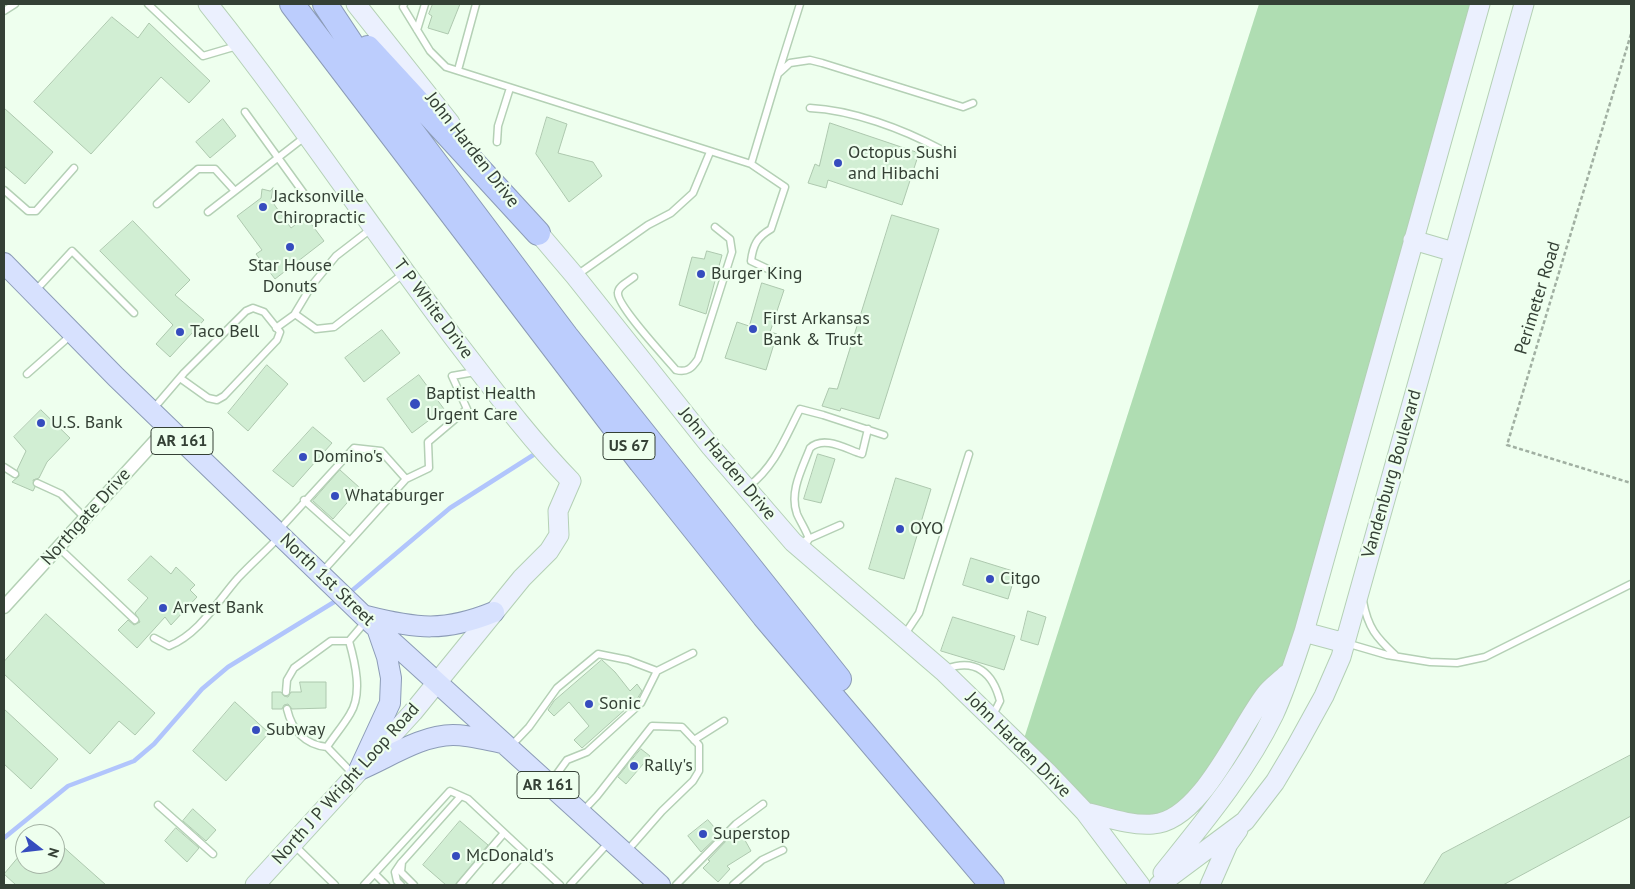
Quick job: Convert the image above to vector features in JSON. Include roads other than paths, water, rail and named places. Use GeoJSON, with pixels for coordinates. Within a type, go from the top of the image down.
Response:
{"type":"FeatureCollection","features":[{"type":"Feature","properties":{"kind":"highway","name":"US 67"},"geometry":{"type":"LineString","coordinates":[[292,4],[496,273],[764,616],[993,879]]}},
{"type":"Feature","properties":{"kind":"highway","name":"US 67"},"geometry":{"type":"LineString","coordinates":[[326,4],[388,101],[566,336],[993,879]]}},
{"type":"Feature","properties":{"kind":"highway"},"geometry":{"type":"LineString","coordinates":[[326,4],[538,233]]}},
{"type":"Feature","properties":{"kind":"main road","name":"T P White Drive"},"geometry":{"type":"LineString","coordinates":[[208,4],[240,44],[372,228],[479,371],[541,450],[571,481],[558,511],[559,535],[549,551],[522,578],[437,683]]}},
{"type":"Feature","properties":{"kind":"main road","name":"John Harden Drive"},"geometry":{"type":"LineString","coordinates":[[356,4],[538,233],[746,488],[801,543],[903,638],[943,671],[1085,812],[1140,885]]}},
{"type":"Feature","properties":{"kind":"main road"},"geometry":{"type":"LineString","coordinates":[[1154,885],[1217,805],[1259,741],[1274,713],[1292,670],[1480,4]]}},
{"type":"Feature","properties":{"kind":"main road","name":"Vandenburg Boulevard"},"geometry":{"type":"LineString","coordinates":[[1158,885],[1245,821],[1275,782],[1324,696],[1345,643],[1524,4]]}},
{"type":"Feature","properties":{"kind":"main road"},"geometry":{"type":"LineString","coordinates":[[1414,240],[1454,252]]}},
{"type":"Feature","properties":{"kind":"main road","name":"North 1st Street"},"geometry":{"type":"LineString","coordinates":[[4,263],[168,427],[369,621],[660,885]]}},
{"type":"Feature","properties":{"kind":"main road"},"geometry":{"type":"LineString","coordinates":[[369,621],[438,627],[467,623],[494,612]]}},
{"type":"Feature","properties":{"kind":"main road"},"geometry":{"type":"LineString","coordinates":[[357,773],[390,703],[391,678],[389,664],[369,621]]}},
{"type":"Feature","properties":{"kind":"main road"},"geometry":{"type":"LineString","coordinates":[[1304,632],[1345,643]]}},
{"type":"Feature","properties":{"kind":"main road"},"geometry":{"type":"LineString","coordinates":[[1085,812],[1124,821],[1154,824],[1176,816],[1197,800],[1266,694],[1292,670]]}},
{"type":"Feature","properties":{"kind":"main road","name":"North J P Wright Loop Road"},"geometry":{"type":"LineString","coordinates":[[255,885],[437,683]]}},
{"type":"Feature","properties":{"kind":"main road"},"geometry":{"type":"LineString","coordinates":[[357,773],[424,739],[454,735],[505,745]]}},
{"type":"Feature","properties":{"kind":"main road"},"geometry":{"type":"LineString","coordinates":[[1210,885],[1228,844],[1245,821]]}},
{"type":"Feature","properties":{"kind":"street","name":"Northgate Drive"},"geometry":{"type":"LineString","coordinates":[[4,607],[168,427]]}},
{"type":"Feature","properties":{"kind":"lane"},"geometry":{"type":"LineString","coordinates":[[4,11],[15,4]]}},
{"type":"Feature","properties":{"kind":"lane"},"geometry":{"type":"LineString","coordinates":[[148,4],[202,56],[240,44]]}},
{"type":"Feature","properties":{"kind":"lane"},"geometry":{"type":"LineString","coordinates":[[404,4],[403,7],[433,55],[446,67],[751,164],[785,187],[771,229],[759,236],[753,246],[751,261],[770,270]]}},
{"type":"Feature","properties":{"kind":"lane"},"geometry":{"type":"LineString","coordinates":[[417,30],[425,4]]}},
{"type":"Feature","properties":{"kind":"lane"},"geometry":{"type":"LineString","coordinates":[[458,70],[476,4]]}},
{"type":"Feature","properties":{"kind":"lane"},"geometry":{"type":"LineString","coordinates":[[751,164],[800,4]]}},
{"type":"Feature","properties":{"kind":"lane"},"geometry":{"type":"LineString","coordinates":[[778,74],[790,63],[810,60],[963,108],[973,103]]}},
{"type":"Feature","properties":{"kind":"lane"},"geometry":{"type":"LineString","coordinates":[[496,142],[498,126],[510,88]]}},
{"type":"Feature","properties":{"kind":"lane"},"geometry":{"type":"LineString","coordinates":[[810,108],[830,109],[865,119],[916,136],[940,149]]}},
{"type":"Feature","properties":{"kind":"lane"},"geometry":{"type":"LineString","coordinates":[[245,112],[306,195]]}},
{"type":"Feature","properties":{"kind":"lane"},"geometry":{"type":"LineString","coordinates":[[208,212],[234,190],[307,136]]}},
{"type":"Feature","properties":{"kind":"lane"},"geometry":{"type":"LineString","coordinates":[[575,276],[648,225],[671,213],[693,193],[710,152]]}},
{"type":"Feature","properties":{"kind":"lane"},"geometry":{"type":"LineString","coordinates":[[4,190],[32,212],[36,211],[74,168]]}},
{"type":"Feature","properties":{"kind":"lane"},"geometry":{"type":"LineString","coordinates":[[157,204],[198,169],[215,170],[234,190]]}},
{"type":"Feature","properties":{"kind":"lane"},"geometry":{"type":"LineString","coordinates":[[276,328],[295,314],[312,285],[336,256],[372,228]]}},
{"type":"Feature","properties":{"kind":"lane"},"geometry":{"type":"LineString","coordinates":[[634,278],[621,286],[618,292],[619,300],[628,314],[676,370],[686,371],[692,368],[698,359],[732,252],[730,239],[715,228]]}},
{"type":"Feature","properties":{"kind":"lane"},"geometry":{"type":"LineString","coordinates":[[33,293],[72,251],[134,314]]}},
{"type":"Feature","properties":{"kind":"lane"},"geometry":{"type":"LineString","coordinates":[[295,314],[316,329],[334,327],[405,272]]}},
{"type":"Feature","properties":{"kind":"lane"},"geometry":{"type":"LineString","coordinates":[[152,411],[180,378],[246,311],[253,308],[264,312],[280,332],[277,340],[224,396],[217,400],[208,398],[180,378]]}},
{"type":"Feature","properties":{"kind":"lane"},"geometry":{"type":"LineString","coordinates":[[27,374],[73,333]]}},
{"type":"Feature","properties":{"kind":"lane"},"geometry":{"type":"LineString","coordinates":[[320,574],[406,479],[429,468],[428,442],[467,409],[452,376],[479,371]]}},
{"type":"Feature","properties":{"kind":"lane"},"geometry":{"type":"LineString","coordinates":[[746,488],[761,476],[781,450],[800,410],[868,428],[884,435]]}},
{"type":"Feature","properties":{"kind":"lane"},"geometry":{"type":"LineString","coordinates":[[840,525],[801,543],[794,494],[810,448],[816,443],[824,442],[862,454],[868,428]]}},
{"type":"Feature","properties":{"kind":"lane"},"geometry":{"type":"LineString","coordinates":[[154,638],[169,646],[181,642],[194,630],[278,534],[304,500],[354,448],[381,451],[406,479]]}},
{"type":"Feature","properties":{"kind":"lane"},"geometry":{"type":"LineString","coordinates":[[903,638],[919,612],[969,454]]}},
{"type":"Feature","properties":{"kind":"lane"},"geometry":{"type":"LineString","coordinates":[[4,467],[15,474]]}},
{"type":"Feature","properties":{"kind":"lane"},"geometry":{"type":"LineString","coordinates":[[37,483],[61,494],[85,518]]}},
{"type":"Feature","properties":{"kind":"lane"},"geometry":{"type":"LineString","coordinates":[[304,500],[350,541]]}},
{"type":"Feature","properties":{"kind":"lane"},"geometry":{"type":"LineString","coordinates":[[58,547],[135,620]]}},
{"type":"Feature","properties":{"kind":"lane"},"geometry":{"type":"LineString","coordinates":[[1363,579],[1364,602],[1369,625],[1381,642],[1396,656]]}},
{"type":"Feature","properties":{"kind":"lane"},"geometry":{"type":"LineString","coordinates":[[1345,643],[1396,656],[1430,662],[1457,663],[1485,657],[1631,584]]}},
{"type":"Feature","properties":{"kind":"lane"},"geometry":{"type":"LineString","coordinates":[[286,692],[287,680],[294,668],[331,640],[349,641],[369,621]]}},
{"type":"Feature","properties":{"kind":"lane"},"geometry":{"type":"LineString","coordinates":[[327,747],[351,713],[355,701],[356,669],[349,641]]}},
{"type":"Feature","properties":{"kind":"lane"},"geometry":{"type":"LineString","coordinates":[[549,785],[567,760],[587,752],[641,702],[657,671],[694,653]]}},
{"type":"Feature","properties":{"kind":"lane"},"geometry":{"type":"LineString","coordinates":[[505,745],[529,728],[557,688],[598,654],[628,660],[657,671]]}},
{"type":"Feature","properties":{"kind":"lane"},"geometry":{"type":"LineString","coordinates":[[943,671],[959,664],[984,670],[995,683],[1000,701],[991,718]]}},
{"type":"Feature","properties":{"kind":"lane"},"geometry":{"type":"LineString","coordinates":[[287,709],[296,732],[314,746],[327,747],[357,773]]}},
{"type":"Feature","properties":{"kind":"lane"},"geometry":{"type":"LineString","coordinates":[[694,740],[724,721]]}},
{"type":"Feature","properties":{"kind":"lane"},"geometry":{"type":"LineString","coordinates":[[580,813],[597,796],[652,726],[682,727],[699,745],[699,771],[625,854]]}},
{"type":"Feature","properties":{"kind":"lane"},"geometry":{"type":"LineString","coordinates":[[364,885],[450,791],[468,799],[560,885]]}},
{"type":"Feature","properties":{"kind":"lane"},"geometry":{"type":"LineString","coordinates":[[401,885],[397,881],[396,872],[402,862],[461,796]]}},
{"type":"Feature","properties":{"kind":"lane"},"geometry":{"type":"LineString","coordinates":[[676,885],[730,830],[762,804]]}},
{"type":"Feature","properties":{"kind":"lane"},"geometry":{"type":"LineString","coordinates":[[158,805],[213,854]]}},
{"type":"Feature","properties":{"kind":"lane"},"geometry":{"type":"LineString","coordinates":[[460,885],[504,833]]}},
{"type":"Feature","properties":{"kind":"lane"},"geometry":{"type":"LineString","coordinates":[[570,885],[610,841]]}},
{"type":"Feature","properties":{"kind":"lane"},"geometry":{"type":"LineString","coordinates":[[292,843],[333,885]]}},
{"type":"Feature","properties":{"kind":"lane"},"geometry":{"type":"LineString","coordinates":[[733,885],[762,860],[783,850]]}},
{"type":"Feature","properties":{"kind":"lane"},"geometry":{"type":"LineString","coordinates":[[496,885],[525,853]]}},
{"type":"Feature","properties":{"kind":"lane"},"geometry":{"type":"LineString","coordinates":[[402,862],[401,872],[414,885]]}},
{"type":"Feature","properties":{"kind":"lane"},"geometry":{"type":"LineString","coordinates":[[375,874],[386,885]]}},
{"type":"Feature","properties":{"kind":"waterway"},"geometry":{"type":"LineString","coordinates":[[348,594],[450,508],[538,452]]}},
{"type":"Feature","properties":{"kind":"waterway"},"geometry":{"type":"LineString","coordinates":[[4,838],[68,786],[134,761],[154,744],[202,689],[228,667],[339,599]]}},
{"type":"Feature","properties":{"kind":"place","name":"Octopus Sushi and Hibachi"},"geometry":{"type":"Point","coordinates":[838,163]}},
{"type":"Feature","properties":{"kind":"place","name":"Jacksonville Chiropractic"},"geometry":{"type":"Point","coordinates":[263,207]}},
{"type":"Feature","properties":{"kind":"place","name":"Star House Donuts"},"geometry":{"type":"Point","coordinates":[290,247]}},
{"type":"Feature","properties":{"kind":"place","name":"Burger King"},"geometry":{"type":"Point","coordinates":[701,274]}},
{"type":"Feature","properties":{"kind":"place","name":"First Arkansas Bank & Trust"},"geometry":{"type":"Point","coordinates":[753,329]}},
{"type":"Feature","properties":{"kind":"place","name":"Taco Bell"},"geometry":{"type":"Point","coordinates":[180,332]}},
{"type":"Feature","properties":{"kind":"place","name":"Baptist Health Urgent Care"},"geometry":{"type":"Point","coordinates":[415,404]}},
{"type":"Feature","properties":{"kind":"place","name":"U.S. Bank"},"geometry":{"type":"Point","coordinates":[41,423]}},
{"type":"Feature","properties":{"kind":"place","name":"Domino's"},"geometry":{"type":"Point","coordinates":[303,457]}},
{"type":"Feature","properties":{"kind":"place","name":"Whataburger"},"geometry":{"type":"Point","coordinates":[335,496]}},
{"type":"Feature","properties":{"kind":"place","name":"OYO"},"geometry":{"type":"Point","coordinates":[900,529]}},
{"type":"Feature","properties":{"kind":"place","name":"Citgo"},"geometry":{"type":"Point","coordinates":[990,579]}},
{"type":"Feature","properties":{"kind":"place","name":"Arvest Bank"},"geometry":{"type":"Point","coordinates":[163,608]}},
{"type":"Feature","properties":{"kind":"place","name":"Sonic"},"geometry":{"type":"Point","coordinates":[589,704]}},
{"type":"Feature","properties":{"kind":"place","name":"Subway"},"geometry":{"type":"Point","coordinates":[256,730]}},
{"type":"Feature","properties":{"kind":"place","name":"Rally's"},"geometry":{"type":"Point","coordinates":[634,766]}},
{"type":"Feature","properties":{"kind":"place","name":"Superstop"},"geometry":{"type":"Point","coordinates":[703,834]}},
{"type":"Feature","properties":{"kind":"place","name":"McDonald's"},"geometry":{"type":"Point","coordinates":[456,856]}}]}
